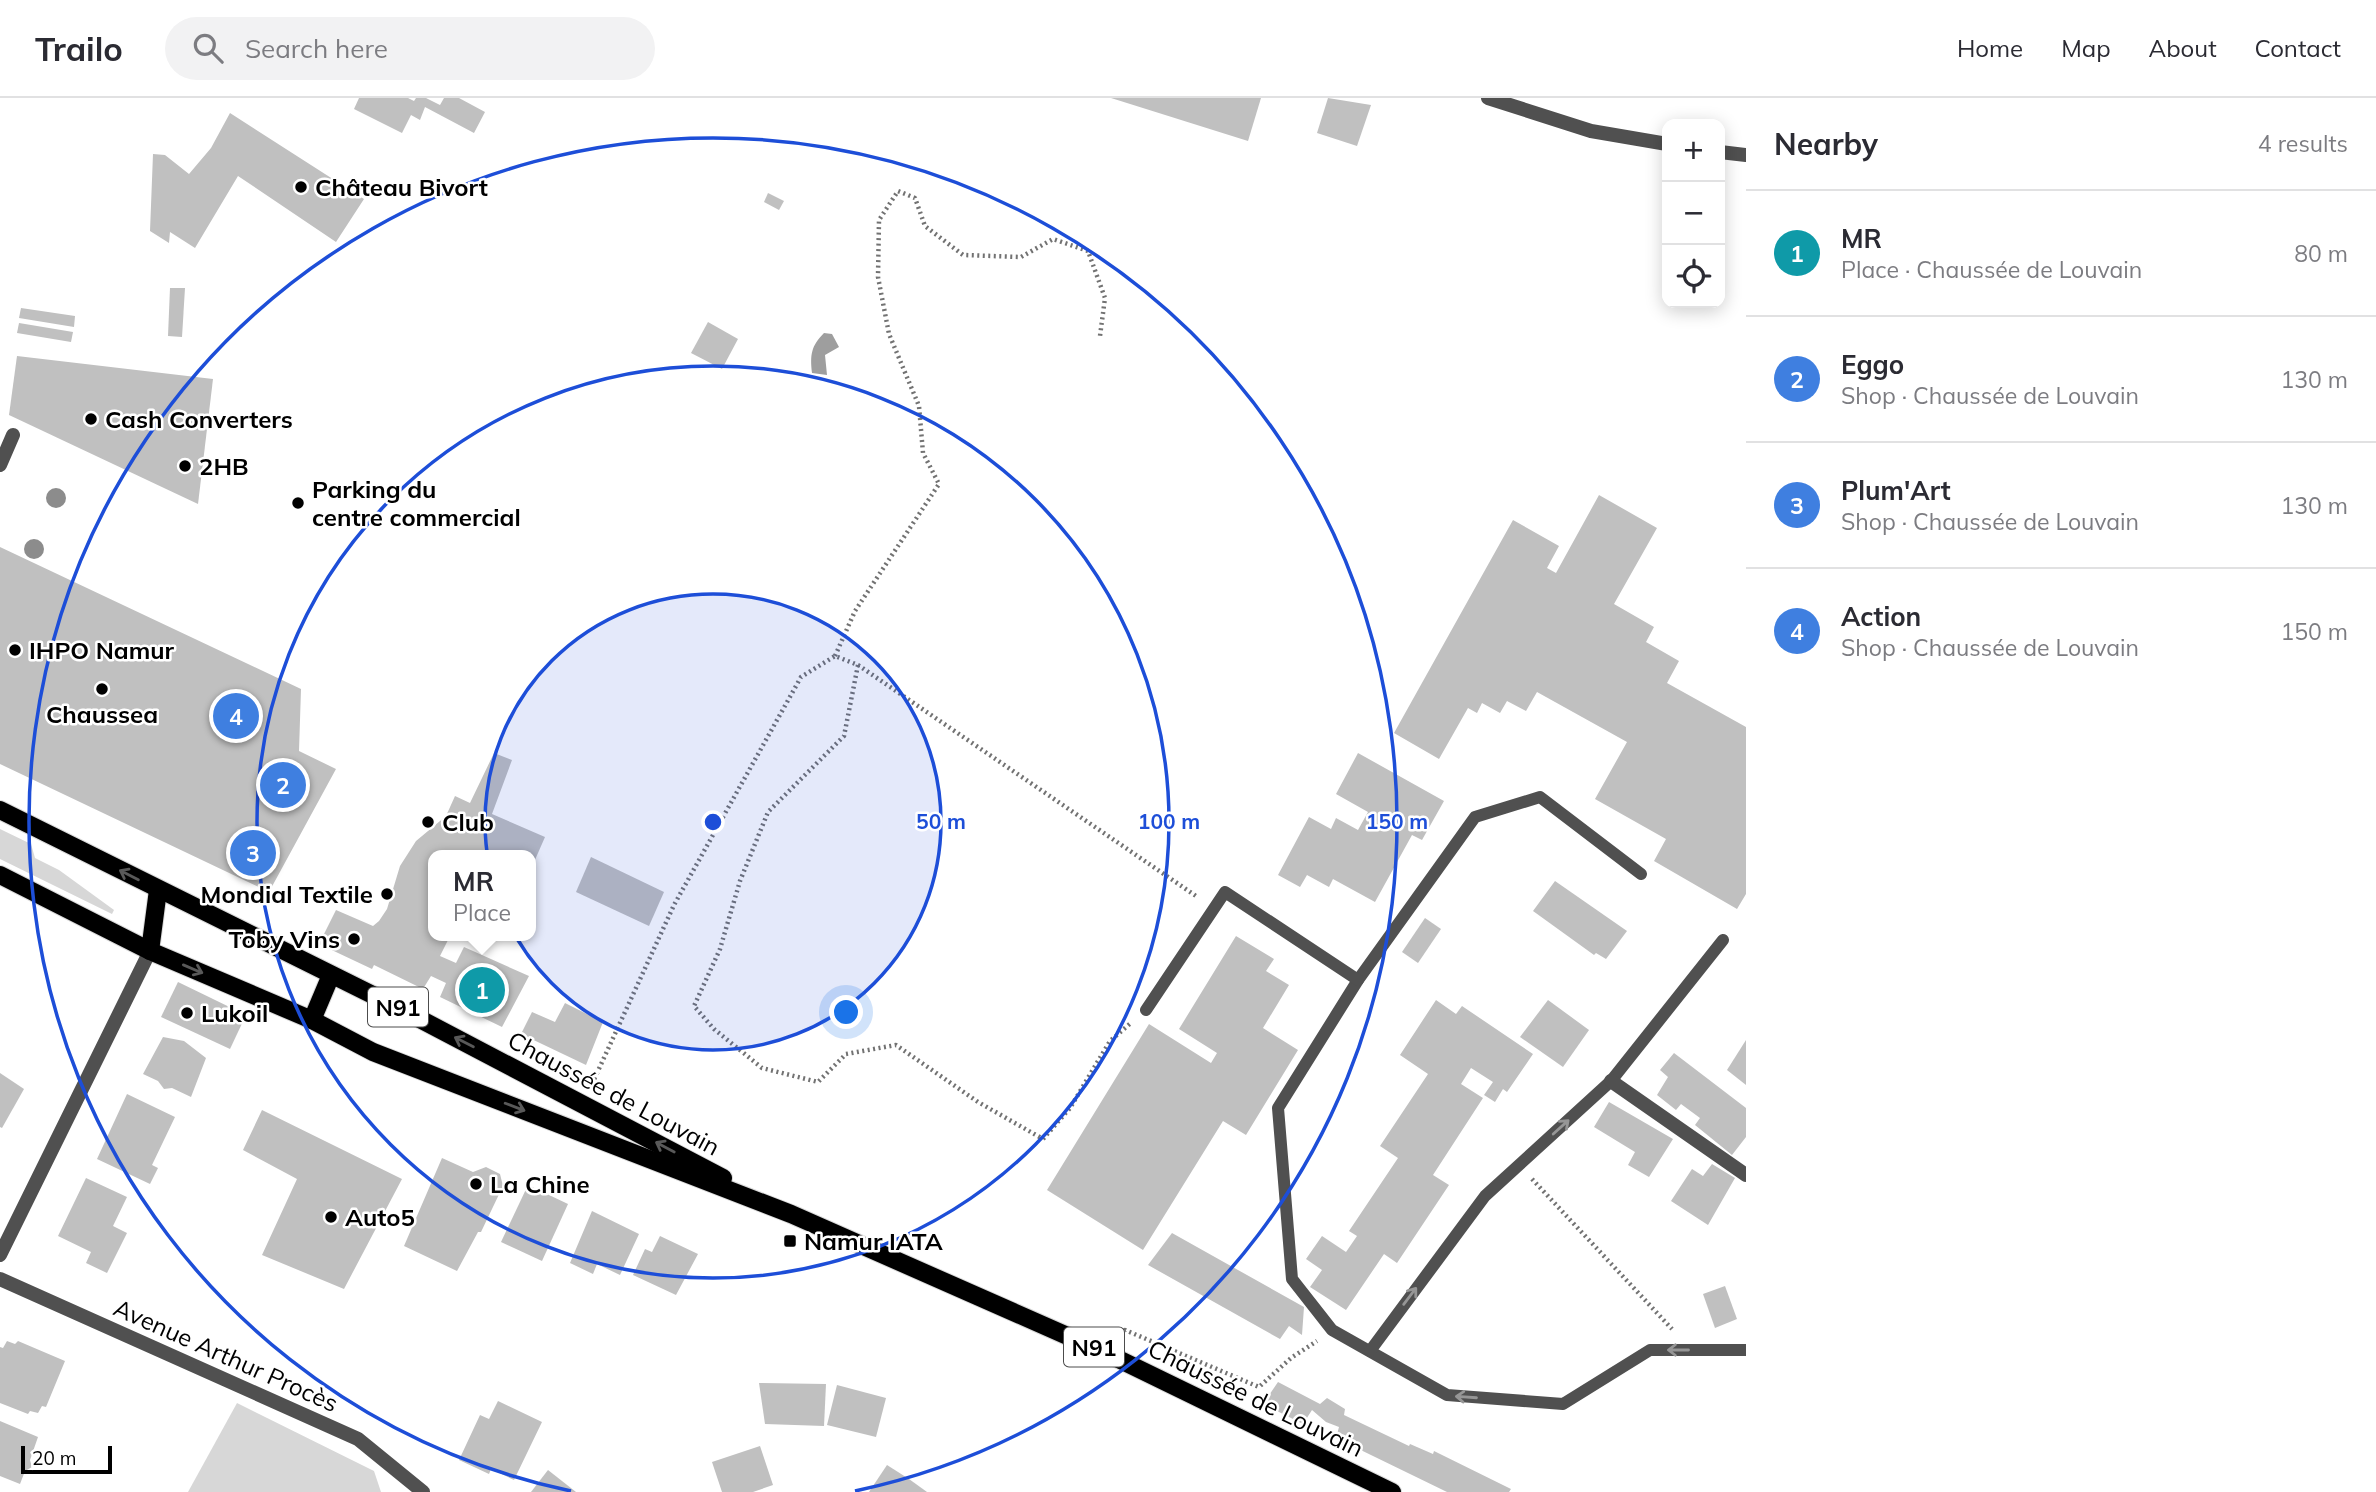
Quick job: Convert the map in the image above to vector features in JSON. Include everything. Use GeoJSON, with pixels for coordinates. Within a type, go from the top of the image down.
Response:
{"type":"FeatureCollection","features":[{"type":"Feature","properties":{"kind":"main road","name":"Chaussée de Louvain"},"geometry":{"type":"LineString","coordinates":[[0,810],[582,1102],[790,1214]]}},
{"type":"Feature","properties":{"kind":"main road","name":"Chaussée de Louvain"},"geometry":{"type":"LineString","coordinates":[[0,875],[150,951],[312,1020],[373,1052],[790,1214],[1106,1353],[1392,1492]]}},
{"type":"Feature","properties":{"kind":"main road"},"geometry":{"type":"LineString","coordinates":[[150,951],[158,890]]}},
{"type":"Feature","properties":{"kind":"main road"},"geometry":{"type":"LineString","coordinates":[[312,1020],[331,975]]}},
{"type":"Feature","properties":{"kind":"street"},"geometry":{"type":"LineString","coordinates":[[1488,98],[1591,131],[1662,143]]}},
{"type":"Feature","properties":{"kind":"street"},"geometry":{"type":"LineString","coordinates":[[1725,153],[1746,155]]}},
{"type":"Feature","properties":{"kind":"street"},"geometry":{"type":"LineString","coordinates":[[0,465],[13,435]]}},
{"type":"Feature","properties":{"kind":"street"},"geometry":{"type":"LineString","coordinates":[[0,1255],[150,951]]}},
{"type":"Feature","properties":{"kind":"street"},"geometry":{"type":"LineString","coordinates":[[1611,1081],[1746,1175]]}},
{"type":"Feature","properties":{"kind":"street","name":"Avenue Arthur Procès"},"geometry":{"type":"LineString","coordinates":[[0,1279],[358,1439],[423,1492]]}},
{"type":"Feature","properties":{"kind":"lane"},"geometry":{"type":"LineString","coordinates":[[1641,874],[1540,797],[1475,817],[1358,980],[1278,1108],[1292,1279],[1332,1331],[1447,1395],[1563,1404],[1650,1350],[1746,1350]]}},
{"type":"Feature","properties":{"kind":"lane"},"geometry":{"type":"LineString","coordinates":[[1146,1010],[1225,892],[1358,980]]}},
{"type":"Feature","properties":{"kind":"lane"},"geometry":{"type":"LineString","coordinates":[[1370,1351],[1485,1196],[1611,1081],[1723,940]]}},
{"type":"Feature","properties":{"kind":"path"},"geometry":{"type":"LineString","coordinates":[[582,1102],[674,905],[794,689],[801,677],[835,656],[855,611],[939,484],[923,453],[919,406],[889,334],[878,277],[879,220],[898,191],[915,198],[925,226],[963,254],[1021,257],[1053,239],[1088,251],[1105,298],[1100,336]]}},
{"type":"Feature","properties":{"kind":"path"},"geometry":{"type":"LineString","coordinates":[[835,656],[858,665],[1194,896],[1225,892]]}},
{"type":"Feature","properties":{"kind":"path"},"geometry":{"type":"LineString","coordinates":[[858,665],[844,736],[768,812],[740,881],[720,949],[694,1006],[714,1029],[762,1068],[818,1082],[846,1054],[896,1045],[978,1102],[1043,1139],[1070,1108],[1110,1041],[1146,1010]]}},
{"type":"Feature","properties":{"kind":"path"},"geometry":{"type":"LineString","coordinates":[[1535,1182],[1691,1350]]}},
{"type":"Feature","properties":{"kind":"path"},"geometry":{"type":"LineString","coordinates":[[1106,1353],[1125,1330],[1259,1387],[1291,1358],[1332,1331]]}},
{"type":"Feature","properties":{"kind":"shaded area"},"geometry":{"type":"Polygon","coordinates":[[[824,333],[832,334],[839,347],[825,355],[827,375],[812,373],[811,367],[814,347],[824,333]]]}},
{"type":"Feature","properties":{"kind":"shaded area"},"geometry":{"type":"Polygon","coordinates":[[[0,829],[31,844],[35,858],[59,870],[114,910],[112,914],[0,859],[0,829]]]}},
{"type":"Feature","properties":{"kind":"shaded area"},"geometry":{"type":"Polygon","coordinates":[[[237,1403],[374,1471],[381,1492],[188,1492],[237,1403]]]}},
{"type":"Feature","properties":{"kind":"building"},"geometry":{"type":"Polygon","coordinates":[[[359,98],[408,98],[414,101],[416,98],[426,98],[440,105],[444,98],[459,98],[485,112],[474,133],[425,107],[420,120],[411,115],[402,133],[354,109],[359,98]]]}},
{"type":"Feature","properties":{"kind":"building"},"geometry":{"type":"Polygon","coordinates":[[[1111,98],[1261,98],[1248,141],[1111,98]]]}},
{"type":"Feature","properties":{"kind":"building"},"geometry":{"type":"Polygon","coordinates":[[[1328,98],[1371,105],[1357,146],[1317,133],[1328,98]]]}},
{"type":"Feature","properties":{"kind":"building"},"geometry":{"type":"Polygon","coordinates":[[[230,113],[364,199],[336,242],[238,176],[195,248],[170,232],[169,243],[150,231],[153,154],[165,155],[189,174],[211,148],[230,113]]]}},
{"type":"Feature","properties":{"kind":"building"},"geometry":{"type":"Polygon","coordinates":[[[768,193],[784,201],[779,210],[764,202],[768,193]]]}},
{"type":"Feature","properties":{"kind":"building"},"geometry":{"type":"Polygon","coordinates":[[[170,288],[185,288],[182,337],[168,336],[170,288]]]}},
{"type":"Feature","properties":{"kind":"building"},"geometry":{"type":"Polygon","coordinates":[[[21,308],[75,316],[74,327],[19,318],[21,308]]]}},
{"type":"Feature","properties":{"kind":"building"},"geometry":{"type":"Polygon","coordinates":[[[708,322],[738,339],[722,369],[691,353],[708,322]]]}},
{"type":"Feature","properties":{"kind":"building"},"geometry":{"type":"Polygon","coordinates":[[[19,323],[73,332],[71,342],[17,333],[19,323]]]}},
{"type":"Feature","properties":{"kind":"building"},"geometry":{"type":"Polygon","coordinates":[[[17,356],[213,379],[198,504],[9,415],[17,356]]]}},
{"type":"Feature","properties":{"kind":"building"},"geometry":{"type":"Polygon","coordinates":[[[1599,495],[1657,528],[1614,604],[1654,627],[1646,642],[1679,661],[1667,683],[1746,727],[1746,894],[1737,909],[1654,861],[1666,839],[1595,799],[1627,742],[1537,692],[1526,711],[1507,701],[1500,713],[1482,703],[1477,713],[1468,708],[1439,759],[1394,733],[1513,520],[1559,546],[1547,568],[1556,573],[1599,495]]]}},
{"type":"Feature","properties":{"kind":"building"},"geometry":{"type":"Polygon","coordinates":[[[0,547],[301,689],[299,751],[336,769],[269,892],[0,764],[0,547]]]}},
{"type":"Feature","properties":{"kind":"building"},"geometry":{"type":"Polygon","coordinates":[[[494,753],[512,760],[492,814],[545,837],[536,858],[536,850],[428,850],[428,941],[448,941],[440,956],[456,963],[464,947],[529,976],[502,1027],[440,997],[446,983],[431,976],[423,989],[374,965],[372,969],[319,944],[336,910],[373,926],[379,921],[387,909],[400,866],[416,841],[446,816],[455,796],[470,803],[494,753]]]}},
{"type":"Feature","properties":{"kind":"building"},"geometry":{"type":"Polygon","coordinates":[[[1358,753],[1444,801],[1422,840],[1412,835],[1375,902],[1333,879],[1329,887],[1307,875],[1300,887],[1278,875],[1309,817],[1331,829],[1336,818],[1358,830],[1368,812],[1336,794],[1358,753]]]}},
{"type":"Feature","properties":{"kind":"building"},"geometry":{"type":"Polygon","coordinates":[[[591,857],[664,892],[649,926],[576,892],[591,857]]]}},
{"type":"Feature","properties":{"kind":"building"},"geometry":{"type":"Polygon","coordinates":[[[1555,881],[1627,931],[1606,959],[1596,953],[1594,955],[1533,911],[1555,881]]]}},
{"type":"Feature","properties":{"kind":"building"},"geometry":{"type":"Polygon","coordinates":[[[1425,918],[1441,929],[1418,963],[1402,952],[1425,918]]]}},
{"type":"Feature","properties":{"kind":"building"},"geometry":{"type":"Polygon","coordinates":[[[1236,936],[1274,959],[1266,971],[1289,985],[1263,1028],[1298,1050],[1246,1135],[1223,1121],[1143,1250],[1047,1190],[1149,1024],[1211,1063],[1217,1053],[1179,1029],[1236,936]]]}},
{"type":"Feature","properties":{"kind":"building"},"geometry":{"type":"Polygon","coordinates":[[[178,982],[246,1015],[230,1049],[161,1017],[178,982]]]}},
{"type":"Feature","properties":{"kind":"building"},"geometry":{"type":"Polygon","coordinates":[[[1436,1000],[1456,1014],[1462,1006],[1533,1054],[1507,1092],[1503,1089],[1495,1102],[1484,1095],[1493,1082],[1471,1068],[1461,1084],[1483,1098],[1433,1175],[1449,1185],[1397,1263],[1384,1254],[1346,1310],[1310,1287],[1322,1270],[1306,1259],[1322,1236],[1346,1252],[1357,1236],[1349,1231],[1398,1158],[1380,1146],[1428,1074],[1400,1055],[1436,1000]]]}},
{"type":"Feature","properties":{"kind":"building"},"geometry":{"type":"Polygon","coordinates":[[[1548,1000],[1589,1030],[1563,1067],[1520,1037],[1548,1000]]]}},
{"type":"Feature","properties":{"kind":"building"},"geometry":{"type":"Polygon","coordinates":[[[565,1003],[603,1022],[586,1065],[521,1034],[532,1012],[555,1022],[565,1003]]]}},
{"type":"Feature","properties":{"kind":"building"},"geometry":{"type":"Polygon","coordinates":[[[163,1037],[184,1041],[206,1058],[191,1097],[172,1088],[164,1089],[158,1081],[143,1074],[163,1037]]]}},
{"type":"Feature","properties":{"kind":"building"},"geometry":{"type":"Polygon","coordinates":[[[1746,1040],[1746,1085],[1727,1070],[1746,1040]]]}},
{"type":"Feature","properties":{"kind":"building"},"geometry":{"type":"Polygon","coordinates":[[[1674,1053],[1746,1108],[1746,1137],[1732,1155],[1695,1125],[1700,1118],[1681,1104],[1676,1110],[1657,1095],[1668,1077],[1660,1070],[1674,1053]]]}},
{"type":"Feature","properties":{"kind":"building"},"geometry":{"type":"Polygon","coordinates":[[[0,1073],[24,1089],[2,1128],[0,1127],[0,1073]]]}},
{"type":"Feature","properties":{"kind":"building"},"geometry":{"type":"Polygon","coordinates":[[[127,1094],[175,1117],[152,1165],[158,1168],[150,1184],[97,1159],[127,1094]]]}},
{"type":"Feature","properties":{"kind":"building"},"geometry":{"type":"Polygon","coordinates":[[[1609,1102],[1673,1139],[1649,1177],[1628,1165],[1635,1152],[1594,1127],[1609,1102]]]}},
{"type":"Feature","properties":{"kind":"building","name":"Auto5"},"geometry":{"type":"Polygon","coordinates":[[[262,1110],[402,1179],[344,1289],[262,1255],[297,1179],[243,1150],[262,1110]]]}},
{"type":"Feature","properties":{"kind":"building"},"geometry":{"type":"Polygon","coordinates":[[[442,1158],[473,1172],[486,1167],[500,1174],[503,1186],[481,1232],[478,1232],[457,1271],[404,1246],[442,1158]]]}},
{"type":"Feature","properties":{"kind":"building"},"geometry":{"type":"Polygon","coordinates":[[[1712,1164],[1735,1178],[1708,1225],[1671,1201],[1692,1169],[1703,1176],[1712,1164]]]}},
{"type":"Feature","properties":{"kind":"building"},"geometry":{"type":"Polygon","coordinates":[[[86,1178],[127,1197],[113,1226],[127,1233],[107,1273],[86,1263],[91,1252],[58,1236],[86,1178]]]}},
{"type":"Feature","properties":{"kind":"building"},"geometry":{"type":"Polygon","coordinates":[[[528,1185],[568,1204],[542,1261],[501,1242],[528,1185]]]}},
{"type":"Feature","properties":{"kind":"building"},"geometry":{"type":"Polygon","coordinates":[[[592,1211],[639,1234],[620,1275],[597,1264],[593,1274],[570,1263],[592,1211]]]}},
{"type":"Feature","properties":{"kind":"building"},"geometry":{"type":"Polygon","coordinates":[[[1172,1233],[1304,1307],[1302,1335],[1289,1326],[1280,1339],[1148,1265],[1172,1233]]]}},
{"type":"Feature","properties":{"kind":"building"},"geometry":{"type":"Polygon","coordinates":[[[660,1236],[698,1254],[676,1295],[633,1275],[645,1249],[652,1252],[660,1236]]]}},
{"type":"Feature","properties":{"kind":"building"},"geometry":{"type":"Polygon","coordinates":[[[1725,1286],[1737,1319],[1715,1328],[1703,1294],[1725,1286]]]}},
{"type":"Feature","properties":{"kind":"building"},"geometry":{"type":"Polygon","coordinates":[[[7,1341],[15,1344],[18,1341],[65,1361],[46,1407],[42,1406],[38,1413],[30,1411],[28,1414],[0,1403],[0,1347],[3,1348],[7,1341]]]}},
{"type":"Feature","properties":{"kind":"building"},"geometry":{"type":"Polygon","coordinates":[[[1278,1382],[1320,1404],[1327,1398],[1345,1409],[1344,1415],[1409,1446],[1410,1444],[1433,1454],[1434,1451],[1511,1489],[1509,1492],[1447,1492],[1336,1438],[1339,1427],[1326,1422],[1312,1410],[1303,1424],[1263,1404],[1278,1382]]]}},
{"type":"Feature","properties":{"kind":"building"},"geometry":{"type":"Polygon","coordinates":[[[759,1383],[826,1384],[824,1426],[765,1424],[759,1383]]]}},
{"type":"Feature","properties":{"kind":"building"},"geometry":{"type":"Polygon","coordinates":[[[837,1385],[886,1398],[876,1437],[827,1425],[837,1385]]]}},
{"type":"Feature","properties":{"kind":"building"},"geometry":{"type":"Polygon","coordinates":[[[498,1401],[542,1422],[514,1480],[491,1469],[489,1474],[459,1460],[480,1415],[489,1419],[498,1401]]]}},
{"type":"Feature","properties":{"kind":"building"},"geometry":{"type":"Polygon","coordinates":[[[0,1421],[38,1437],[30,1460],[32,1467],[25,1471],[20,1484],[0,1476],[0,1421]]]}},
{"type":"Feature","properties":{"kind":"building"},"geometry":{"type":"Polygon","coordinates":[[[760,1446],[773,1485],[753,1492],[722,1492],[712,1462],[760,1446]]]}},
{"type":"Feature","properties":{"kind":"building"},"geometry":{"type":"Polygon","coordinates":[[[887,1465],[909,1479],[927,1492],[869,1492],[887,1465]]]}},
{"type":"Feature","properties":{"kind":"building"},"geometry":{"type":"Polygon","coordinates":[[[548,1470],[576,1492],[531,1492],[548,1470]]]}},
{"type":"Feature","properties":{"kind":"place","name":"Château Bivort"},"geometry":{"type":"Point","coordinates":[301,187]}},
{"type":"Feature","properties":{"kind":"place","name":"Cash Converters"},"geometry":{"type":"Point","coordinates":[91,419]}},
{"type":"Feature","properties":{"kind":"place","name":"2HB"},"geometry":{"type":"Point","coordinates":[185,466]}},
{"type":"Feature","properties":{"kind":"place","name":"Parking du centre commercial"},"geometry":{"type":"Point","coordinates":[298,503]}},
{"type":"Feature","properties":{"kind":"place","name":"IHPO Namur"},"geometry":{"type":"Point","coordinates":[15,650]}},
{"type":"Feature","properties":{"kind":"place","name":"Chaussea"},"geometry":{"type":"Point","coordinates":[102,689]}},
{"type":"Feature","properties":{"kind":"place","name":"Action"},"geometry":{"type":"Point","coordinates":[236,716]}},
{"type":"Feature","properties":{"kind":"place","name":"Eggo"},"geometry":{"type":"Point","coordinates":[283,785]}},
{"type":"Feature","properties":{"kind":"place","name":"Club"},"geometry":{"type":"Point","coordinates":[428,822]}},
{"type":"Feature","properties":{"kind":"place","name":"Plum'Art"},"geometry":{"type":"Point","coordinates":[253,853]}},
{"type":"Feature","properties":{"kind":"place","name":"Mondial Textile"},"geometry":{"type":"Point","coordinates":[387,894]}},
{"type":"Feature","properties":{"kind":"place","name":"Toby Vins"},"geometry":{"type":"Point","coordinates":[354,939]}},
{"type":"Feature","properties":{"kind":"place","name":"MR"},"geometry":{"type":"Point","coordinates":[482,990]}},
{"type":"Feature","properties":{"kind":"place","name":"Lukoil"},"geometry":{"type":"Point","coordinates":[187,1013]}},
{"type":"Feature","properties":{"kind":"place","name":"La Chine"},"geometry":{"type":"Point","coordinates":[476,1184]}},
{"type":"Feature","properties":{"kind":"place","name":"Auto5"},"geometry":{"type":"Point","coordinates":[331,1217]}},
{"type":"Feature","properties":{"kind":"place","name":"Namur IATA"},"geometry":{"type":"Point","coordinates":[790,1241]}}]}
